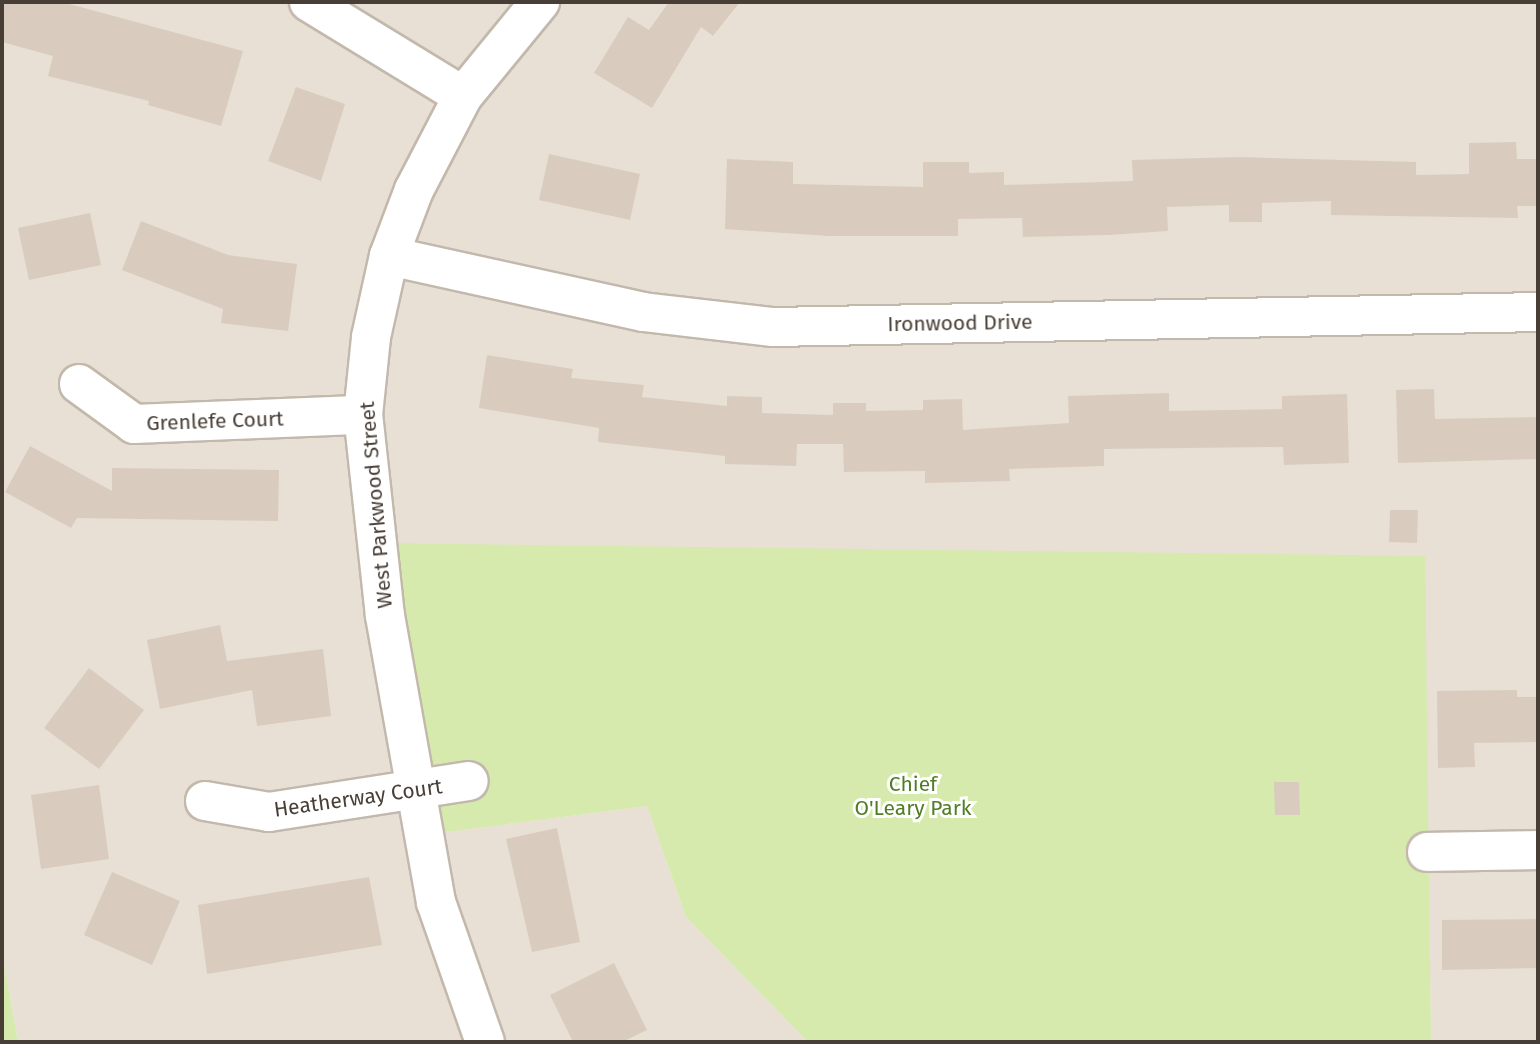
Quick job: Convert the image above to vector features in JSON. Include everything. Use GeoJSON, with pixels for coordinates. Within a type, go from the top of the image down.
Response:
{"type":"FeatureCollection","features":[{"type":"Feature","properties":{"kind":"street"},"geometry":{"type":"LineString","coordinates":[[309,2],[463,96]]}},
{"type":"Feature","properties":{"kind":"street","name":"West Parkwood Street"},"geometry":{"type":"LineString","coordinates":[[485,1042],[436,902],[385,616],[363,415],[371,337],[389,256],[414,190],[463,96],[540,2]]}},
{"type":"Feature","properties":{"kind":"street","name":"Ironwood Drive"},"geometry":{"type":"LineString","coordinates":[[389,256],[643,312],[772,327],[1538,312]]}},
{"type":"Feature","properties":{"kind":"street","name":"Grenlefe Court"},"geometry":{"type":"LineString","coordinates":[[79,384],[134,424],[363,415]]}},
{"type":"Feature","properties":{"kind":"street","name":"Heatherway Court"},"geometry":{"type":"LineString","coordinates":[[205,801],[269,812],[415,792],[469,781]]}},
{"type":"Feature","properties":{"kind":"street"},"geometry":{"type":"LineString","coordinates":[[1427,852],[1538,850]]}},
{"type":"Feature","properties":{"kind":"shaded area"},"geometry":{"type":"Polygon","coordinates":[[[2,2],[1538,2],[1538,1042],[1431,1042],[1424,556],[423,835],[647,806],[686,917],[808,1042],[18,1042],[2,953],[2,2]]]}},
{"type":"Feature","properties":{"kind":"green space","name":"Chief O'Leary Park"},"geometry":{"type":"Polygon","coordinates":[[[377,543],[1425,556],[1431,1042],[808,1042],[686,917],[647,806],[423,835],[377,543]]]}},
{"type":"Feature","properties":{"kind":"green space"},"geometry":{"type":"Polygon","coordinates":[[[2,953],[18,1042],[2,1042],[2,953]]]}},
{"type":"Feature","properties":{"kind":"building"},"geometry":{"type":"Polygon","coordinates":[[[2,2],[62,2],[243,51],[221,126],[148,105],[149,101],[48,76],[53,56],[2,42],[2,2]]]}},
{"type":"Feature","properties":{"kind":"building"},"geometry":{"type":"Polygon","coordinates":[[[669,2],[740,2],[713,36],[701,27],[652,108],[594,73],[628,17],[649,30],[669,2]]]}},
{"type":"Feature","properties":{"kind":"building"},"geometry":{"type":"Polygon","coordinates":[[[296,87],[345,104],[321,181],[268,161],[296,87]]]}},
{"type":"Feature","properties":{"kind":"building"},"geometry":{"type":"Polygon","coordinates":[[[1516,142],[1517,159],[1538,159],[1538,206],[1517,206],[1518,218],[1331,215],[1331,201],[1262,203],[1262,222],[1229,222],[1229,205],[1167,207],[1168,231],[1109,235],[1023,237],[1022,218],[958,219],[958,236],[828,236],[725,229],[727,159],[793,162],[793,184],[923,187],[923,162],[969,162],[969,173],[1004,172],[1004,185],[1133,181],[1132,160],[1239,157],[1416,162],[1416,175],[1469,174],[1469,143],[1516,142]]]}},
{"type":"Feature","properties":{"kind":"building"},"geometry":{"type":"Polygon","coordinates":[[[549,154],[640,174],[630,220],[539,200],[549,154]]]}},
{"type":"Feature","properties":{"kind":"building"},"geometry":{"type":"Polygon","coordinates":[[[90,213],[101,265],[29,280],[18,228],[90,213]]]}},
{"type":"Feature","properties":{"kind":"building"},"geometry":{"type":"Polygon","coordinates":[[[141,221],[228,255],[297,264],[288,331],[221,323],[223,309],[122,270],[141,221]]]}},
{"type":"Feature","properties":{"kind":"building"},"geometry":{"type":"Polygon","coordinates":[[[487,355],[573,369],[571,378],[644,385],[642,397],[727,406],[727,396],[762,397],[762,413],[833,415],[833,403],[866,403],[866,411],[923,410],[923,400],[962,399],[963,430],[1069,423],[1068,396],[1169,393],[1169,411],[1282,409],[1282,396],[1347,394],[1349,463],[1284,465],[1283,447],[1104,449],[1104,466],[1009,469],[1010,481],[925,483],[925,471],[844,472],[843,444],[797,444],[796,466],[725,464],[725,456],[598,442],[599,428],[479,408],[487,355]]]}},
{"type":"Feature","properties":{"kind":"building"},"geometry":{"type":"Polygon","coordinates":[[[1434,389],[1435,419],[1538,417],[1538,459],[1398,463],[1396,390],[1434,389]]]}},
{"type":"Feature","properties":{"kind":"building"},"geometry":{"type":"Polygon","coordinates":[[[30,446],[112,491],[112,468],[279,470],[278,521],[77,518],[71,528],[5,492],[30,446]]]}},
{"type":"Feature","properties":{"kind":"building"},"geometry":{"type":"Polygon","coordinates":[[[1390,510],[1418,510],[1417,543],[1389,542],[1390,510]]]}},
{"type":"Feature","properties":{"kind":"building"},"geometry":{"type":"Polygon","coordinates":[[[220,625],[227,661],[323,649],[331,716],[257,726],[252,690],[160,709],[147,640],[220,625]]]}},
{"type":"Feature","properties":{"kind":"building"},"geometry":{"type":"Polygon","coordinates":[[[89,668],[144,710],[99,769],[44,728],[89,668]]]}},
{"type":"Feature","properties":{"kind":"building"},"geometry":{"type":"Polygon","coordinates":[[[1517,690],[1517,697],[1538,697],[1538,742],[1474,743],[1475,767],[1438,768],[1437,691],[1517,690]]]}},
{"type":"Feature","properties":{"kind":"building"},"geometry":{"type":"Polygon","coordinates":[[[1274,782],[1299,782],[1300,815],[1275,815],[1274,782]]]}},
{"type":"Feature","properties":{"kind":"building"},"geometry":{"type":"Polygon","coordinates":[[[99,785],[109,859],[41,869],[31,795],[99,785]]]}},
{"type":"Feature","properties":{"kind":"building"},"geometry":{"type":"Polygon","coordinates":[[[557,828],[580,942],[532,952],[506,839],[557,828]]]}},
{"type":"Feature","properties":{"kind":"building"},"geometry":{"type":"Polygon","coordinates":[[[112,872],[180,901],[152,965],[84,935],[112,872]]]}},
{"type":"Feature","properties":{"kind":"building"},"geometry":{"type":"Polygon","coordinates":[[[369,877],[382,945],[207,974],[198,905],[369,877]]]}},
{"type":"Feature","properties":{"kind":"building"},"geometry":{"type":"Polygon","coordinates":[[[1538,919],[1538,968],[1442,970],[1442,920],[1538,919]]]}},
{"type":"Feature","properties":{"kind":"building"},"geometry":{"type":"Polygon","coordinates":[[[614,963],[647,1030],[622,1042],[573,1042],[550,995],[614,963]]]}}]}
